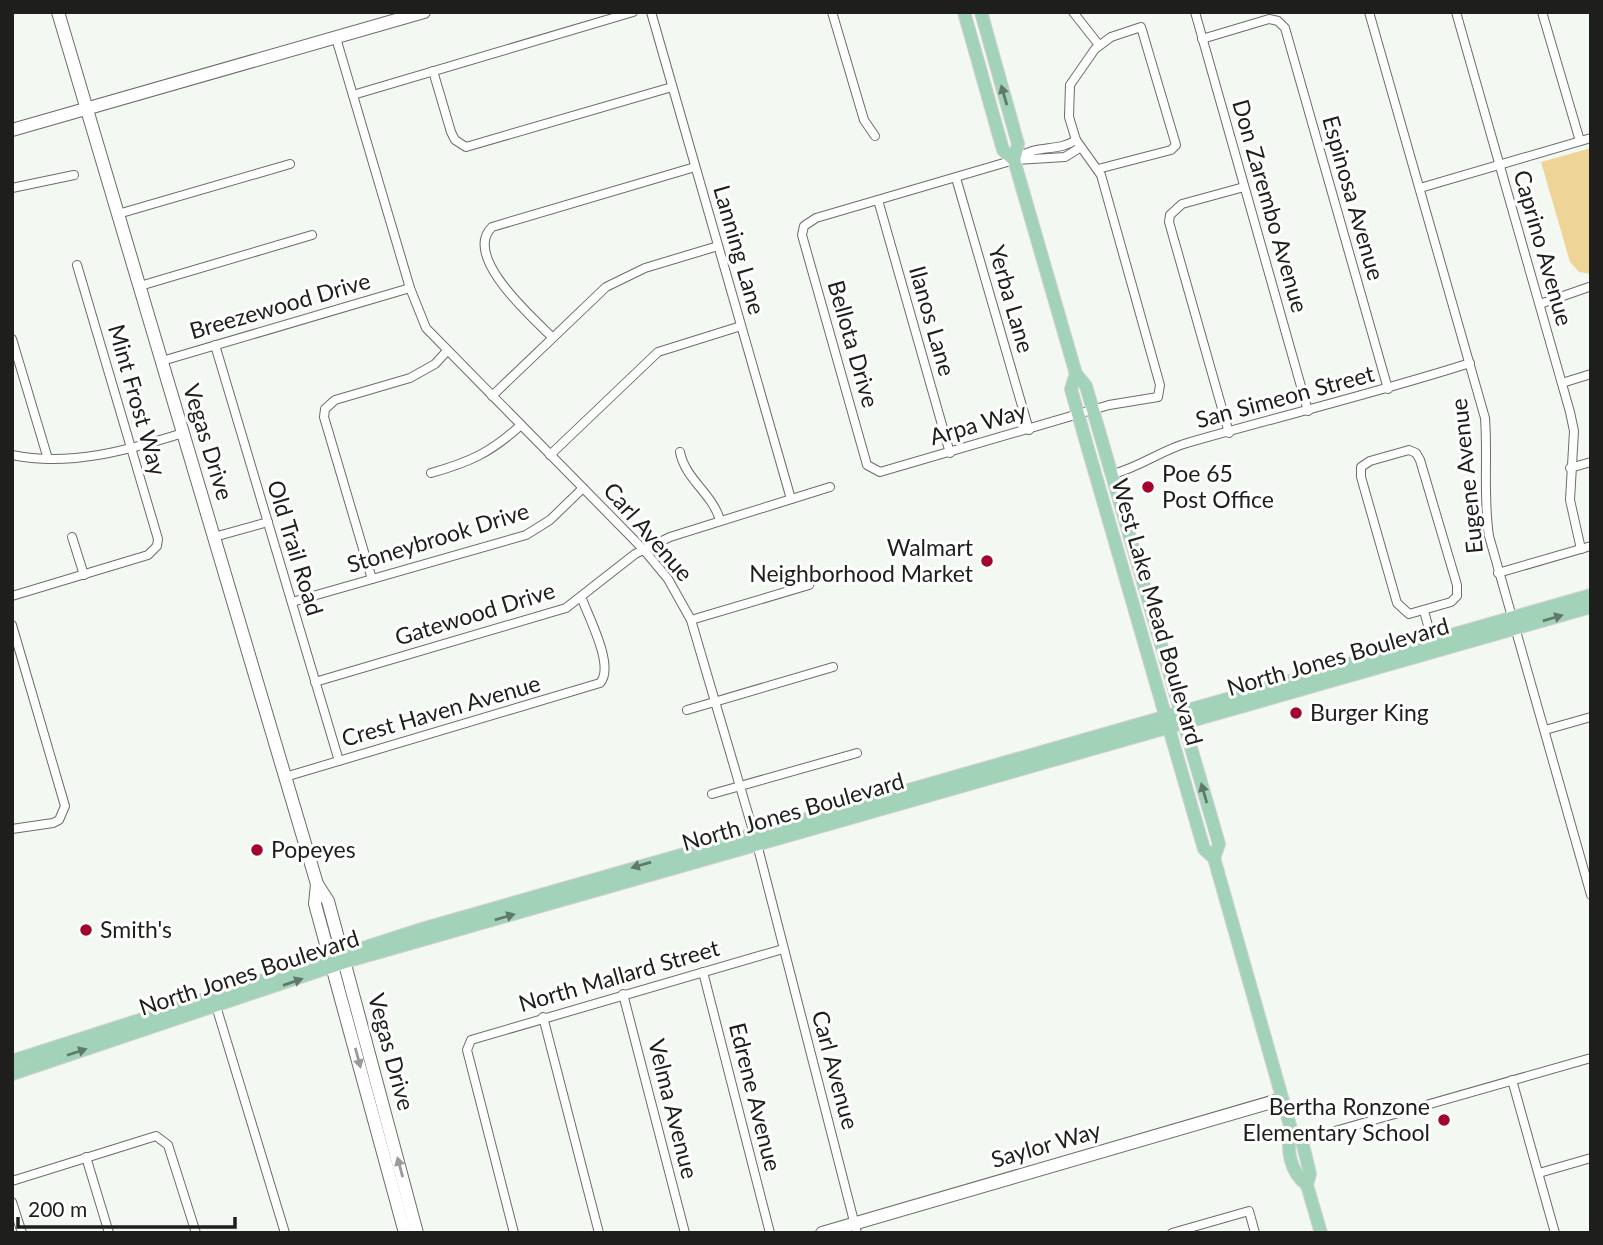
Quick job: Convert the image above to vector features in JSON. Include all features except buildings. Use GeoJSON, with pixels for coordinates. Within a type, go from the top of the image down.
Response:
{"type":"FeatureCollection","features":[{"type":"Feature","properties":{"kind":"main road","name":"Vegas Drive"},"geometry":{"type":"LineString","coordinates":[[58,12],[317,884],[328,901],[338,960],[405,1233]]}},
{"type":"Feature","properties":{"kind":"main road"},"geometry":{"type":"LineString","coordinates":[[12,130],[424,12]]}},
{"type":"Feature","properties":{"kind":"main road","name":"West Lake Mead Boulevard"},"geometry":{"type":"LineString","coordinates":[[964,12],[1003,150],[1014,160]]}},
{"type":"Feature","properties":{"kind":"main road","name":"West Lake Mead Boulevard"},"geometry":{"type":"LineString","coordinates":[[981,12],[1018,144],[1014,160],[1076,374],[1086,386],[1113,474],[1219,844],[1214,858]]}},
{"type":"Feature","properties":{"kind":"main road"},"geometry":{"type":"LineString","coordinates":[[976,55],[992,50]]}},
{"type":"Feature","properties":{"kind":"main road","name":"West Lake Mead Boulevard"},"geometry":{"type":"LineString","coordinates":[[1076,374],[1071,389],[1086,442],[1204,849],[1214,858],[1291,1129],[1302,1141],[1310,1174],[1307,1185],[1321,1233]]}},
{"type":"Feature","properties":{"kind":"main road"},"geometry":{"type":"LineString","coordinates":[[1086,442],[1096,451],[1105,474],[1113,474]]}},
{"type":"Feature","properties":{"kind":"main road"},"geometry":{"type":"LineString","coordinates":[[1106,508],[1123,538],[1133,545]]}},
{"type":"Feature","properties":{"kind":"main road"},"geometry":{"type":"LineString","coordinates":[[1118,549],[1128,557],[1140,588],[1148,600]]}},
{"type":"Feature","properties":{"kind":"main road","name":"North Jones Boulevard"},"geometry":{"type":"LineString","coordinates":[[756,839],[971,771],[1182,717],[1513,623],[1591,595]]}},
{"type":"Feature","properties":{"kind":"main road","name":"North Jones Boulevard"},"geometry":{"type":"LineString","coordinates":[[1380,661],[1432,640],[1591,607]]}},
{"type":"Feature","properties":{"kind":"main road","name":"North Jones Boulevard"},"geometry":{"type":"LineString","coordinates":[[12,1074],[240,986],[756,839],[965,785],[1167,721]]}},
{"type":"Feature","properties":{"kind":"main road"},"geometry":{"type":"LineString","coordinates":[[965,785],[970,777],[1009,761]]}},
{"type":"Feature","properties":{"kind":"main road"},"geometry":{"type":"LineString","coordinates":[[923,797],[932,789],[957,781],[971,771]]}},
{"type":"Feature","properties":{"kind":"main road","name":"Vegas Drive"},"geometry":{"type":"LineString","coordinates":[[338,960],[417,1233]]}},
{"type":"Feature","properties":{"kind":"main road","name":"North Jones Boulevard"},"geometry":{"type":"LineString","coordinates":[[12,1061],[216,1006],[338,960]]}},
{"type":"Feature","properties":{"kind":"main road"},"geometry":{"type":"LineString","coordinates":[[216,1006],[240,986]]}},
{"type":"Feature","properties":{"kind":"main road","name":"Saylor Way"},"geometry":{"type":"LineString","coordinates":[[822,1233],[856,1228],[1282,1099]]}},
{"type":"Feature","properties":{"kind":"main road"},"geometry":{"type":"LineString","coordinates":[[1287,1145],[1291,1129]]}},
{"type":"Feature","properties":{"kind":"main road","name":"West Lake Mead Boulevard"},"geometry":{"type":"LineString","coordinates":[[1287,1145],[1296,1176],[1307,1185]]}},
{"type":"Feature","properties":{"kind":"street"},"geometry":{"type":"LineString","coordinates":[[353,95],[632,12]]}},
{"type":"Feature","properties":{"kind":"street","name":"Lanning Lane"},"geometry":{"type":"LineString","coordinates":[[651,12],[791,499]]}},
{"type":"Feature","properties":{"kind":"street"},"geometry":{"type":"LineString","coordinates":[[832,12],[864,120],[875,136]]}},
{"type":"Feature","properties":{"kind":"street"},"geometry":{"type":"LineString","coordinates":[[1073,12],[1099,45]]}},
{"type":"Feature","properties":{"kind":"street","name":"Don Zarembo Avenue"},"geometry":{"type":"LineString","coordinates":[[1195,12],[1308,411]]}},
{"type":"Feature","properties":{"kind":"street","name":"Eugene Avenue"},"geometry":{"type":"LineString","coordinates":[[1369,12],[1485,418],[1488,454],[1485,514],[1498,573],[1591,895]]}},
{"type":"Feature","properties":{"kind":"street","name":"Caprino Avenue"},"geometry":{"type":"LineString","coordinates":[[1456,12],[1574,431],[1570,468],[1571,508],[1581,549]]}},
{"type":"Feature","properties":{"kind":"street"},"geometry":{"type":"LineString","coordinates":[[1542,12],[1580,141]]}},
{"type":"Feature","properties":{"kind":"street","name":"Espinosa Avenue"},"geometry":{"type":"LineString","coordinates":[[1202,39],[1269,19],[1278,20],[1284,28],[1388,389]]}},
{"type":"Feature","properties":{"kind":"street"},"geometry":{"type":"LineString","coordinates":[[1136,27],[1145,32],[1176,138],[1171,150],[1098,169],[1079,143],[1069,117],[1070,85],[1099,45],[1136,27]]}},
{"type":"Feature","properties":{"kind":"street","name":"Carl Avenue"},"geometry":{"type":"LineString","coordinates":[[336,38],[410,288],[426,328],[644,550],[674,588],[691,620],[756,839],[856,1228]]}},
{"type":"Feature","properties":{"kind":"street"},"geometry":{"type":"LineString","coordinates":[[433,71],[451,132],[460,145],[474,145],[672,87]]}},
{"type":"Feature","properties":{"kind":"street"},"geometry":{"type":"LineString","coordinates":[[1420,188],[1498,163],[1591,138]]}},
{"type":"Feature","properties":{"kind":"street"},"geometry":{"type":"LineString","coordinates":[[878,200],[1014,160],[1065,157],[1079,143]]}},
{"type":"Feature","properties":{"kind":"street"},"geometry":{"type":"LineString","coordinates":[[118,214],[290,164]]}},
{"type":"Feature","properties":{"kind":"street"},"geometry":{"type":"LineString","coordinates":[[552,337],[496,277],[484,241],[486,233],[492,227],[695,167]]}},
{"type":"Feature","properties":{"kind":"street","name":"Arpa Way"},"geometry":{"type":"LineString","coordinates":[[874,469],[880,471],[950,453],[1093,410],[1144,401],[1161,393],[1098,169]]}},
{"type":"Feature","properties":{"kind":"street"},"geometry":{"type":"LineString","coordinates":[[12,188],[74,175]]}},
{"type":"Feature","properties":{"kind":"street","name":"Yerba Lane"},"geometry":{"type":"LineString","coordinates":[[956,178],[1029,430]]}},
{"type":"Feature","properties":{"kind":"street"},"geometry":{"type":"LineString","coordinates":[[1229,433],[1169,222],[1170,215],[1182,204],[1244,187]]}},
{"type":"Feature","properties":{"kind":"street","name":"Bellota Drive"},"geometry":{"type":"LineString","coordinates":[[874,469],[867,465],[802,234],[804,226],[816,218],[878,200]]}},
{"type":"Feature","properties":{"kind":"street","name":"Ilanos Lane"},"geometry":{"type":"LineString","coordinates":[[878,200],[950,453]]}},
{"type":"Feature","properties":{"kind":"street"},"geometry":{"type":"LineString","coordinates":[[140,286],[312,235]]}},
{"type":"Feature","properties":{"kind":"street"},"geometry":{"type":"LineString","coordinates":[[492,396],[595,296],[628,274],[718,246]]}},
{"type":"Feature","properties":{"kind":"street","name":"Mint Frost Way"},"geometry":{"type":"LineString","coordinates":[[77,265],[158,539],[157,546],[148,555],[83,575]]}},
{"type":"Feature","properties":{"kind":"street"},"geometry":{"type":"LineString","coordinates":[[1540,304],[1589,287]]}},
{"type":"Feature","properties":{"kind":"street","name":"Breezewood Drive"},"geometry":{"type":"LineString","coordinates":[[162,361],[410,288]]}},
{"type":"Feature","properties":{"kind":"street"},"geometry":{"type":"LineString","coordinates":[[550,455],[642,364],[658,352],[741,326]]}},
{"type":"Feature","properties":{"kind":"street"},"geometry":{"type":"LineString","coordinates":[[13,343],[48,459]]}},
{"type":"Feature","properties":{"kind":"street","name":"Old Trail Road"},"geometry":{"type":"LineString","coordinates":[[215,345],[339,761]]}},
{"type":"Feature","properties":{"kind":"street"},"geometry":{"type":"LineString","coordinates":[[372,579],[324,417],[325,409],[335,400],[422,373],[447,352]]}},
{"type":"Feature","properties":{"kind":"street","name":"San Simeon Street"},"geometry":{"type":"LineString","coordinates":[[1113,474],[1138,467],[1183,444],[1388,389],[1470,363]]}},
{"type":"Feature","properties":{"kind":"street"},"geometry":{"type":"LineString","coordinates":[[1562,383],[1591,374]]}},
{"type":"Feature","properties":{"kind":"street"},"geometry":{"type":"LineString","coordinates":[[430,473],[471,461],[495,449],[521,425]]}},
{"type":"Feature","properties":{"kind":"street"},"geometry":{"type":"LineString","coordinates":[[12,455],[48,459],[94,456],[132,449],[183,433]]}},
{"type":"Feature","properties":{"kind":"street"},"geometry":{"type":"LineString","coordinates":[[1409,450],[1416,453],[1457,586],[1457,596],[1451,602],[1424,611],[1409,614],[1397,603],[1361,477],[1361,467],[1370,461],[1409,450]]}},
{"type":"Feature","properties":{"kind":"street"},"geometry":{"type":"LineString","coordinates":[[680,452],[682,463],[711,498],[720,520]]}},
{"type":"Feature","properties":{"kind":"street"},"geometry":{"type":"LineString","coordinates":[[1570,468],[1591,462]]}},
{"type":"Feature","properties":{"kind":"street","name":"Gatewood Drive"},"geometry":{"type":"LineString","coordinates":[[315,682],[540,617],[582,598],[644,550],[670,537],[830,487]]}},
{"type":"Feature","properties":{"kind":"street","name":"Stoneybrook Drive"},"geometry":{"type":"LineString","coordinates":[[292,602],[526,535],[550,520],[583,488]]}},
{"type":"Feature","properties":{"kind":"street"},"geometry":{"type":"LineString","coordinates":[[214,537],[268,522]]}},
{"type":"Feature","properties":{"kind":"street"},"geometry":{"type":"LineString","coordinates":[[12,596],[83,575],[72,537]]}},
{"type":"Feature","properties":{"kind":"street"},"geometry":{"type":"LineString","coordinates":[[1498,573],[1591,546]]}},
{"type":"Feature","properties":{"kind":"street"},"geometry":{"type":"LineString","coordinates":[[691,620],[809,585]]}},
{"type":"Feature","properties":{"kind":"street","name":"Crest Haven Avenue"},"geometry":{"type":"LineString","coordinates":[[285,777],[590,688],[604,678],[604,660],[582,598]]}},
{"type":"Feature","properties":{"kind":"street"},"geometry":{"type":"LineString","coordinates":[[1424,611],[1432,640]]}},
{"type":"Feature","properties":{"kind":"street"},"geometry":{"type":"LineString","coordinates":[[12,625],[65,806],[63,814],[53,823],[12,829]]}},
{"type":"Feature","properties":{"kind":"street"},"geometry":{"type":"LineString","coordinates":[[687,710],[833,667]]}},
{"type":"Feature","properties":{"kind":"street"},"geometry":{"type":"LineString","coordinates":[[1545,730],[1591,717]]}},
{"type":"Feature","properties":{"kind":"street"},"geometry":{"type":"LineString","coordinates":[[712,794],[857,753]]}},
{"type":"Feature","properties":{"kind":"street","name":"North Mallard Street"},"geometry":{"type":"LineString","coordinates":[[514,1233],[468,1045],[483,1034],[783,949]]}},
{"type":"Feature","properties":{"kind":"street","name":"Edrene Avenue"},"geometry":{"type":"LineString","coordinates":[[703,972],[770,1233]]}},
{"type":"Feature","properties":{"kind":"street","name":"Velma Avenue"},"geometry":{"type":"LineString","coordinates":[[623,994],[685,1233]]}},
{"type":"Feature","properties":{"kind":"street"},"geometry":{"type":"LineString","coordinates":[[216,1006],[285,1233]]}},
{"type":"Feature","properties":{"kind":"street"},"geometry":{"type":"LineString","coordinates":[[543,1017],[599,1233]]}},
{"type":"Feature","properties":{"kind":"street"},"geometry":{"type":"LineString","coordinates":[[1287,1145],[1591,1058]]}},
{"type":"Feature","properties":{"kind":"street"},"geometry":{"type":"LineString","coordinates":[[1512,1080],[1555,1233]]}},
{"type":"Feature","properties":{"kind":"street"},"geometry":{"type":"LineString","coordinates":[[12,1181],[156,1136],[168,1144],[196,1233]]}},
{"type":"Feature","properties":{"kind":"street"},"geometry":{"type":"LineString","coordinates":[[86,1157],[109,1233]]}},
{"type":"Feature","properties":{"kind":"street"},"geometry":{"type":"LineString","coordinates":[[1539,1173],[1591,1158]]}},
{"type":"Feature","properties":{"kind":"street"},"geometry":{"type":"LineString","coordinates":[[12,1202],[22,1233]]}},
{"type":"Feature","properties":{"kind":"street"},"geometry":{"type":"LineString","coordinates":[[1172,1233],[1249,1211],[1255,1233]]}},
{"type":"Feature","properties":{"kind":"shaded area"},"geometry":{"type":"Polygon","coordinates":[[[1591,148],[1591,274],[1579,272],[1570,262],[1541,162],[1591,148]]]}},
{"type":"Feature","properties":{"kind":"place","name":"Poe 65 Post Office"},"geometry":{"type":"Point","coordinates":[1148,487]}},
{"type":"Feature","properties":{"kind":"place","name":"Walmart Neighborhood Market"},"geometry":{"type":"Point","coordinates":[987,561]}},
{"type":"Feature","properties":{"kind":"place","name":"Burger King"},"geometry":{"type":"Point","coordinates":[1296,713]}},
{"type":"Feature","properties":{"kind":"place","name":"Popeyes"},"geometry":{"type":"Point","coordinates":[257,850]}},
{"type":"Feature","properties":{"kind":"place","name":"Smith's"},"geometry":{"type":"Point","coordinates":[86,930]}},
{"type":"Feature","properties":{"kind":"place","name":"Bertha Ronzone Elementary School"},"geometry":{"type":"Point","coordinates":[1444,1120]}}]}
